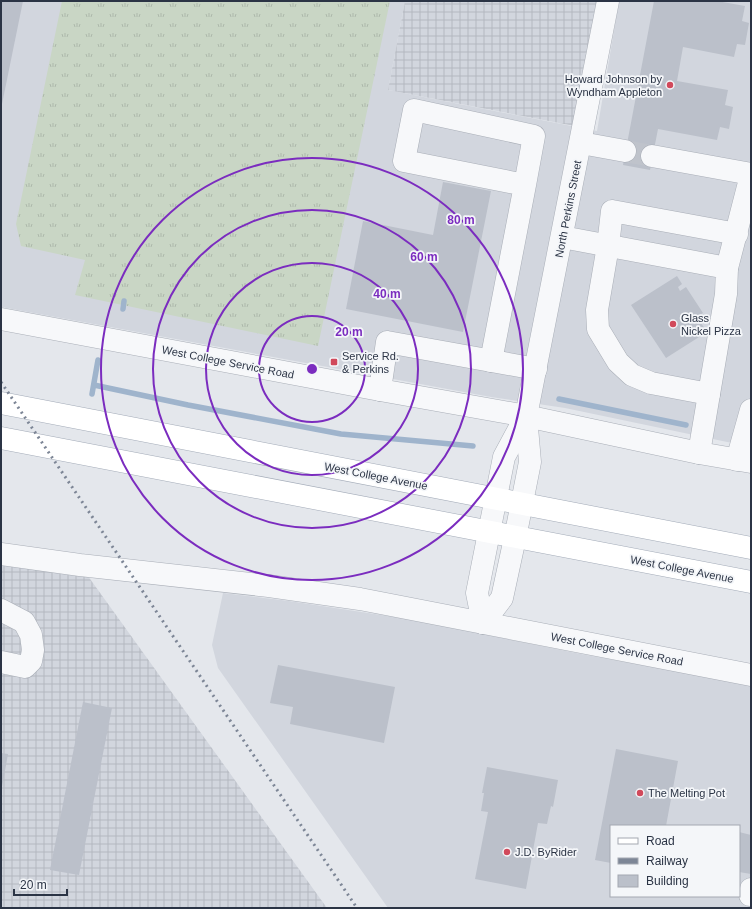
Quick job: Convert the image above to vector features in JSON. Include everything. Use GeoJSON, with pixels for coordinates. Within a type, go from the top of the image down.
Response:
{"type":"FeatureCollection","features":[{"type":"Feature","properties":{"kind":"main road","name":"West College Avenue"},"geometry":{"type":"LineString","coordinates":[[1,403],[751,548]]}},
{"type":"Feature","properties":{"kind":"main road","name":"West College Avenue"},"geometry":{"type":"LineString","coordinates":[[1,438],[488,533],[751,582]]}},
{"type":"Feature","properties":{"kind":"street","name":"North Perkins Street"},"geometry":{"type":"LineString","coordinates":[[526,416],[608,1]]}},
{"type":"Feature","properties":{"kind":"street"},"geometry":{"type":"LineString","coordinates":[[490,361],[525,185],[534,136],[414,110],[404,162],[525,185]]}},
{"type":"Feature","properties":{"kind":"street"},"geometry":{"type":"LineString","coordinates":[[581,143],[625,151]]}},
{"type":"Feature","properties":{"kind":"street"},"geometry":{"type":"LineString","coordinates":[[652,156],[751,174],[727,268],[726,294],[699,453]]}},
{"type":"Feature","properties":{"kind":"street"},"geometry":{"type":"LineString","coordinates":[[709,394],[651,383],[632,375],[618,362],[598,329],[597,310],[608,246],[612,211],[736,234]]}},
{"type":"Feature","properties":{"kind":"street"},"geometry":{"type":"LineString","coordinates":[[562,237],[727,268]]}},
{"type":"Feature","properties":{"kind":"street","name":"West College Service Road"},"geometry":{"type":"LineString","coordinates":[[1,319],[526,416],[699,453],[744,461]]}},
{"type":"Feature","properties":{"kind":"street"},"geometry":{"type":"LineString","coordinates":[[380,390],[387,342],[536,369]]}},
{"type":"Feature","properties":{"kind":"street"},"geometry":{"type":"LineString","coordinates":[[744,461],[751,410]]}},
{"type":"Feature","properties":{"kind":"street"},"geometry":{"type":"LineString","coordinates":[[483,623],[477,593],[495,499],[504,457],[526,416]]}},
{"type":"Feature","properties":{"kind":"street"},"geometry":{"type":"LineString","coordinates":[[483,623],[502,598],[515,538],[530,462],[526,416]]}},
{"type":"Feature","properties":{"kind":"street","name":"West College Service Road"},"geometry":{"type":"LineString","coordinates":[[1,554],[80,566],[269,586],[354,598],[751,674]]}},
{"type":"Feature","properties":{"kind":"street"},"geometry":{"type":"LineString","coordinates":[[1,610],[24,622],[31,635],[33,650],[30,661],[25,666],[1,662]]}},
{"type":"Feature","properties":{"kind":"shaded area"},"geometry":{"type":"Polygon","coordinates":[[[1,1],[405,1],[388,90],[597,131],[619,1],[751,1],[751,447],[565,408],[491,397],[1,307],[1,1]]]}},
{"type":"Feature","properties":{"kind":"shaded area"},"geometry":{"type":"Polygon","coordinates":[[[405,1],[609,1],[585,128],[388,90],[405,1]]]}},
{"type":"Feature","properties":{"kind":"shaded area"},"geometry":{"type":"Polygon","coordinates":[[[1,554],[80,565],[327,908],[1,908],[1,554]]]}},
{"type":"Feature","properties":{"kind":"shaded area"},"geometry":{"type":"Polygon","coordinates":[[[223,593],[289,601],[414,620],[581,654],[751,685],[751,908],[388,908],[218,668],[212,645],[223,593]]]}},
{"type":"Feature","properties":{"kind":"green space"},"geometry":{"type":"Polygon","coordinates":[[[62,1],[390,1],[318,346],[75,295],[85,260],[21,246],[16,224],[62,1]]]}},
{"type":"Feature","properties":{"kind":"building"},"geometry":{"type":"Polygon","coordinates":[[[1,1],[23,1],[2,104],[1,104],[1,1]]]}},
{"type":"Feature","properties":{"kind":"building","name":"Howard Johnson by Wyndham Appleton"},"geometry":{"type":"Polygon","coordinates":[[[654,1],[717,1],[745,6],[742,21],[749,23],[745,45],[737,44],[734,57],[683,47],[677,81],[728,90],[725,105],[733,107],[729,129],[720,127],[717,140],[658,129],[650,170],[623,165],[654,1]]]}},
{"type":"Feature","properties":{"kind":"building"},"geometry":{"type":"Polygon","coordinates":[[[443,182],[491,191],[463,332],[346,309],[363,221],[433,235],[443,182]]]}},
{"type":"Feature","properties":{"kind":"building","name":"Glass Nickel Pizza"},"geometry":{"type":"Polygon","coordinates":[[[677,276],[682,284],[678,287],[680,291],[686,287],[703,313],[697,317],[707,332],[666,358],[631,305],[677,276]]]}},
{"type":"Feature","properties":{"kind":"building"},"geometry":{"type":"Polygon","coordinates":[[[278,665],[395,687],[384,743],[290,724],[293,707],[270,703],[278,665]]]}},
{"type":"Feature","properties":{"kind":"building"},"geometry":{"type":"Polygon","coordinates":[[[83,702],[112,708],[79,875],[50,870],[83,702]]]}},
{"type":"Feature","properties":{"kind":"building","name":"The Melting Pot"},"geometry":{"type":"Polygon","coordinates":[[[616,749],[678,761],[666,825],[610,825],[610,863],[595,860],[616,749]]]}},
{"type":"Feature","properties":{"kind":"building"},"geometry":{"type":"Polygon","coordinates":[[[1,753],[8,754],[2,787],[1,787],[1,753]]]}},
{"type":"Feature","properties":{"kind":"building","name":"J.D. ByRider"},"geometry":{"type":"Polygon","coordinates":[[[487,767],[558,780],[553,807],[551,806],[547,824],[538,823],[526,889],[475,879],[488,812],[481,811],[484,793],[482,793],[487,767]]]}},
{"type":"Feature","properties":{"kind":"building"},"geometry":{"type":"Polygon","coordinates":[[[740,832],[751,835],[751,874],[740,872],[740,832]]]}},
{"type":"Feature","properties":{"kind":"waterway"},"geometry":{"type":"LineString","coordinates":[[123,309],[124,301]]}},
{"type":"Feature","properties":{"kind":"waterway"},"geometry":{"type":"LineString","coordinates":[[92,394],[98,360]]}},
{"type":"Feature","properties":{"kind":"waterway"},"geometry":{"type":"LineString","coordinates":[[94,385],[188,405],[341,434],[473,446]]}},
{"type":"Feature","properties":{"kind":"waterway"},"geometry":{"type":"LineString","coordinates":[[559,399],[686,425]]}},
{"type":"Feature","properties":{"kind":"tunnel"},"geometry":{"type":"LineString","coordinates":[[625,151],[652,156]]}},
{"type":"Feature","properties":{"kind":"railway"},"geometry":{"type":"LineString","coordinates":[[1,382],[357,908]]}},
{"type":"Feature","properties":{"kind":"place","name":"Howard Johnson by Wyndham Appleton"},"geometry":{"type":"Point","coordinates":[670,85]}},
{"type":"Feature","properties":{"kind":"place","name":"Glass Nickel Pizza"},"geometry":{"type":"Point","coordinates":[673,324]}},
{"type":"Feature","properties":{"kind":"place","name":"Service Rd. & Perkins"},"geometry":{"type":"Point","coordinates":[334,362]}},
{"type":"Feature","properties":{"kind":"place","name":"The Melting Pot"},"geometry":{"type":"Point","coordinates":[640,793]}},
{"type":"Feature","properties":{"kind":"place","name":"J.D. ByRider"},"geometry":{"type":"Point","coordinates":[507,852]}}]}
